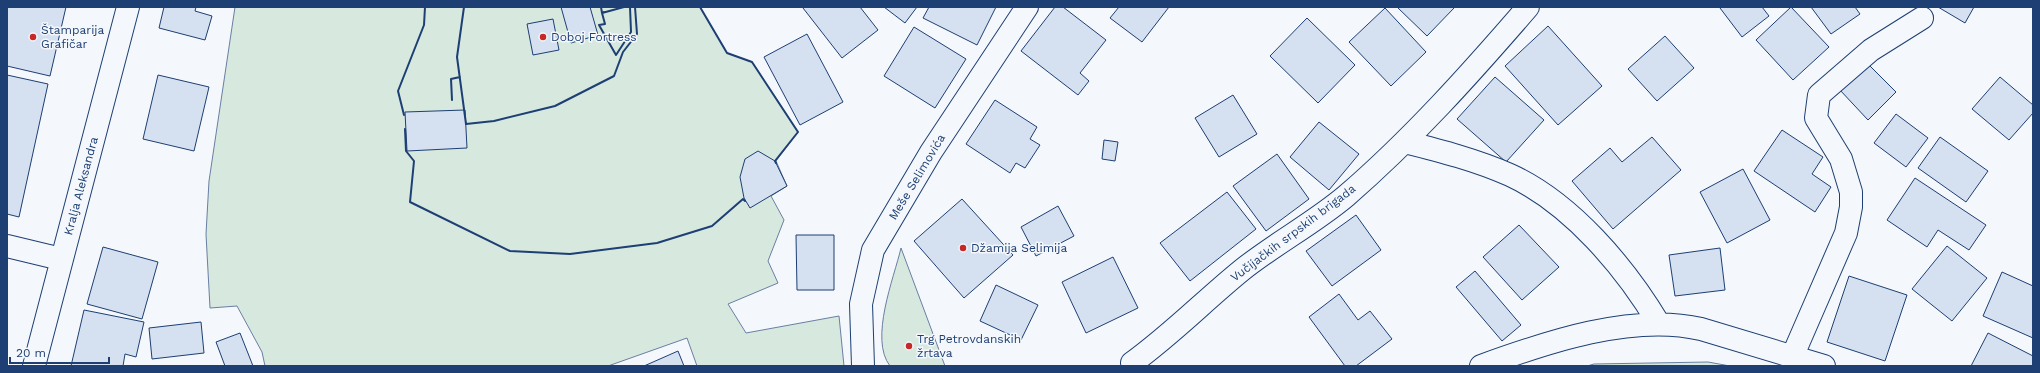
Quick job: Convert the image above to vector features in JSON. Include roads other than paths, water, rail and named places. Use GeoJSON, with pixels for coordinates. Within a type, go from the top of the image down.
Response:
{"type":"FeatureCollection","features":[{"type":"Feature","properties":{"kind":"street","name":"Kralja Aleksandra"},"geometry":{"type":"LineString","coordinates":[[34,366],[128,7]]}},
{"type":"Feature","properties":{"kind":"street","name":"Meše Selimovića"},"geometry":{"type":"LineString","coordinates":[[863,366],[861,304],[873,250],[931,152],[1027,7]]}},
{"type":"Feature","properties":{"kind":"street","name":"Vučijačkih srpskih brigada"},"geometry":{"type":"LineString","coordinates":[[1130,365],[1155,347],[1208,297],[1244,268],[1344,197],[1405,142],[1488,54],[1528,7]]}},
{"type":"Feature","properties":{"kind":"street"},"geometry":{"type":"LineString","coordinates":[[1793,355],[1846,233],[1851,207],[1851,192],[1841,159],[1816,118],[1819,95],[1871,50],[1922,18]]}},
{"type":"Feature","properties":{"kind":"street"},"geometry":{"type":"LineString","coordinates":[[1405,142],[1461,157],[1510,176],[1543,194],[1577,222],[1622,271],[1644,299],[1659,324]]}},
{"type":"Feature","properties":{"kind":"street"},"geometry":{"type":"LineString","coordinates":[[7,246],[61,259]]}},
{"type":"Feature","properties":{"kind":"street"},"geometry":{"type":"LineString","coordinates":[[1481,366],[1560,341],[1602,331],[1659,324],[1694,328],[1793,355],[1824,366]]}},
{"type":"Feature","properties":{"kind":"place","name":"Štamparija Grafičar"},"geometry":{"type":"Point","coordinates":[33,37]}},
{"type":"Feature","properties":{"kind":"place","name":"Doboj Fortress"},"geometry":{"type":"Point","coordinates":[543,37]}},
{"type":"Feature","properties":{"kind":"place","name":"Džamija Selimija"},"geometry":{"type":"Point","coordinates":[963,248]}},
{"type":"Feature","properties":{"kind":"place","name":"Trg Petrovdanskih žrtava"},"geometry":{"type":"Point","coordinates":[909,346]}}]}
